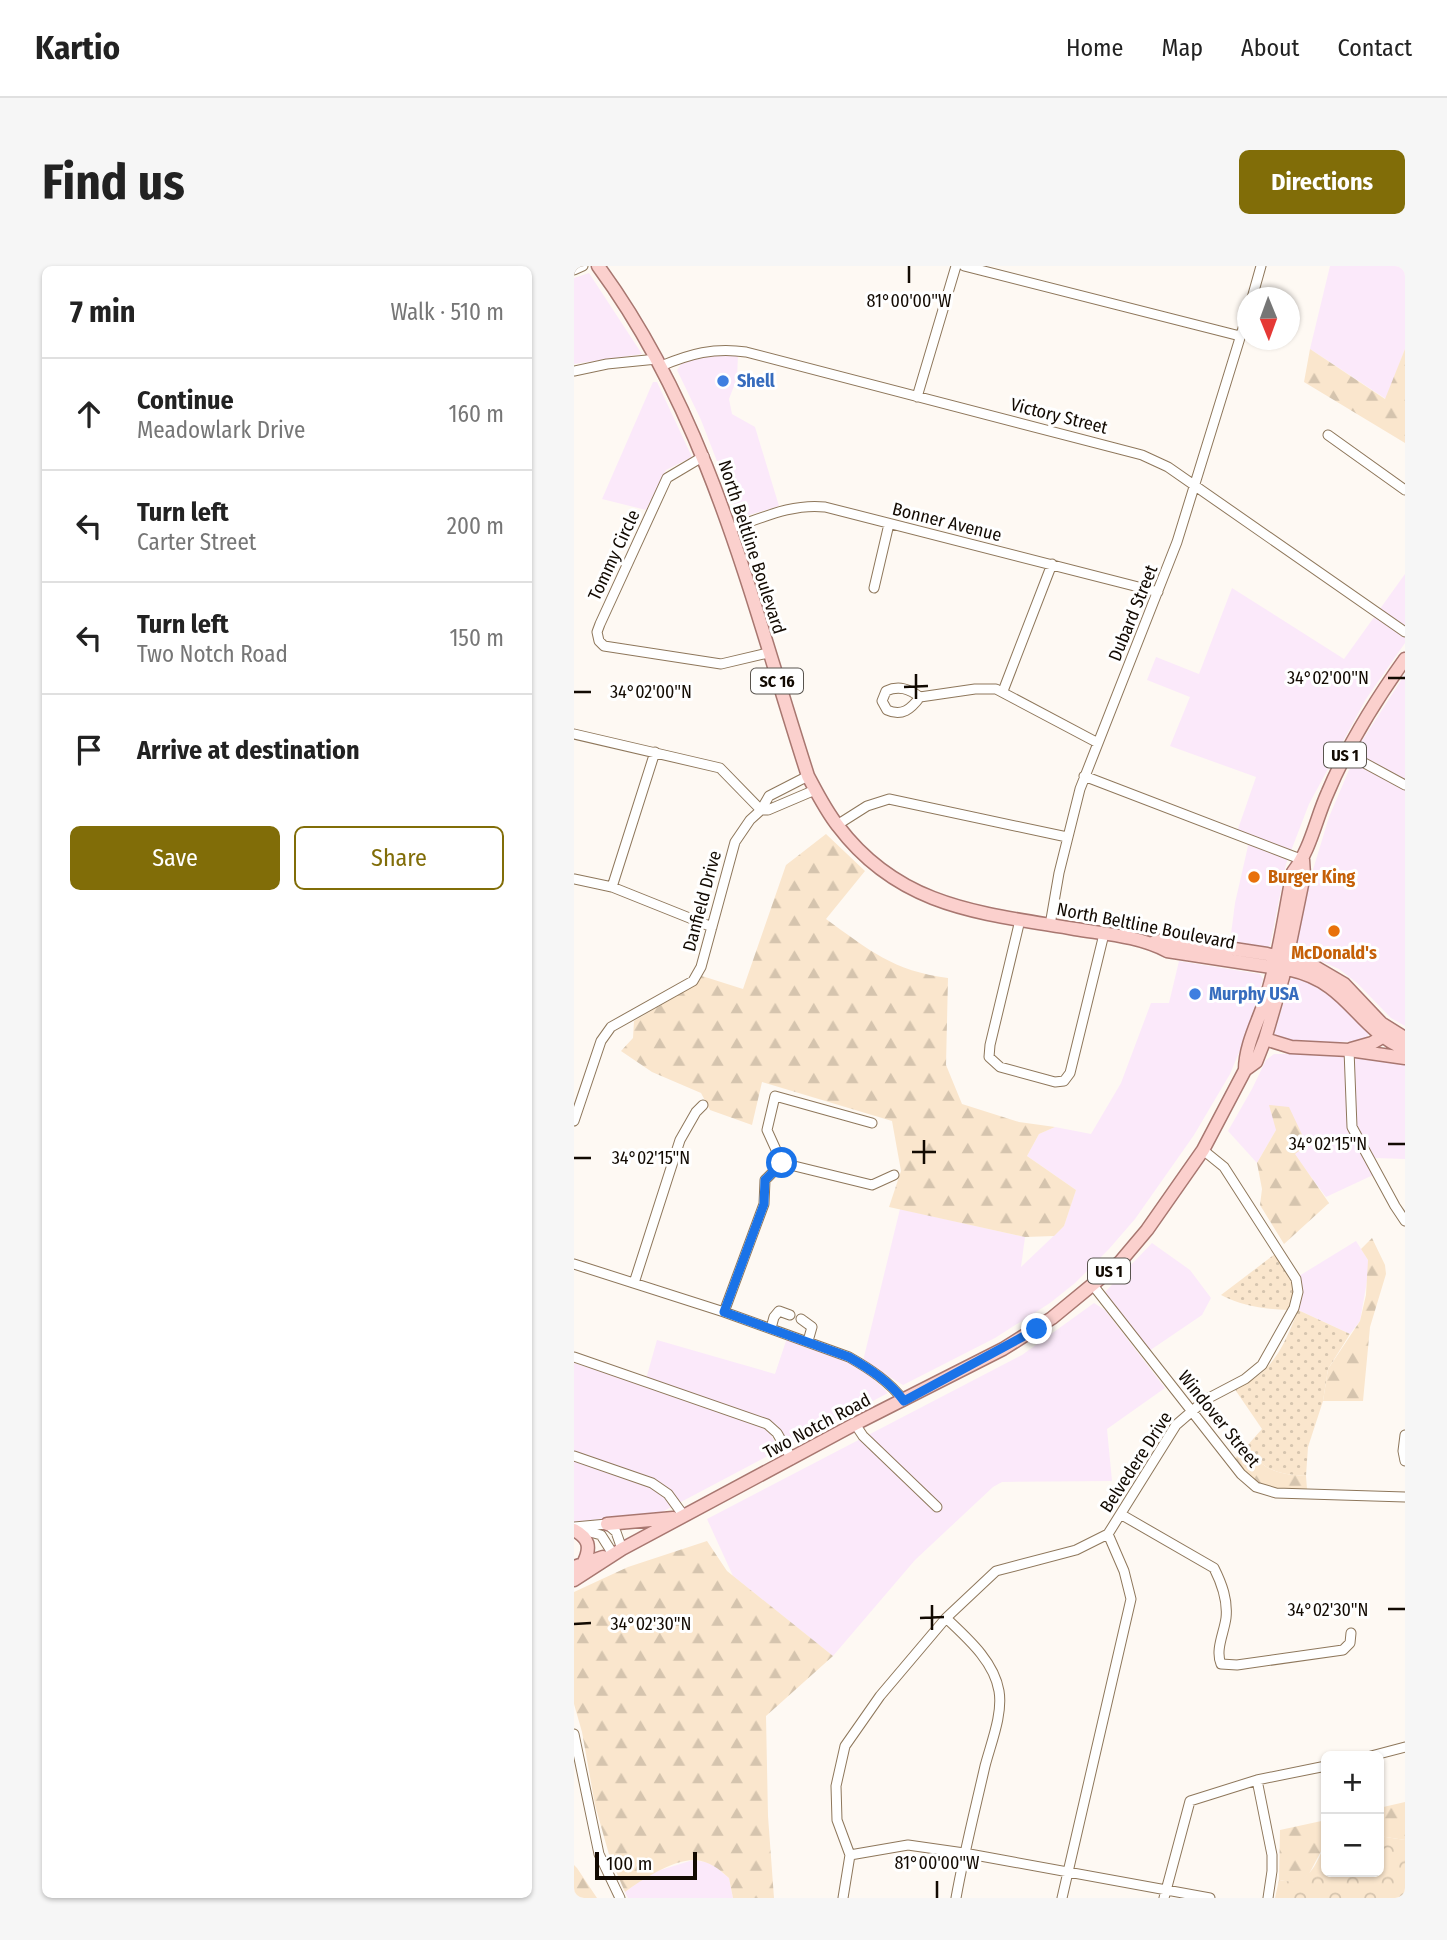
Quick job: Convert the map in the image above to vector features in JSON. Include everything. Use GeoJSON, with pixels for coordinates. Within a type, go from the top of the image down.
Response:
{"type":"FeatureCollection","features":[{"type":"Feature","properties":{"kind":"main road","name":"North Beltline Boulevard"},"geometry":{"type":"LineString","coordinates":[[598,266],[659,362],[684,409],[704,456],[730,528],[808,776],[837,825],[877,867],[913,890],[966,910],[1152,943],[1168,939],[1280,964],[1315,967],[1356,995],[1388,1034]]}},
{"type":"Feature","properties":{"kind":"main road","name":"Two Notch Road"},"geometry":{"type":"LineString","coordinates":[[574,1580],[618,1551],[1033,1331],[1120,1262],[1147,1230],[1203,1150],[1245,1070],[1256,1062],[1265,1039],[1280,964],[1293,872],[1303,860],[1320,810],[1346,753],[1373,705],[1405,660]]}},
{"type":"Feature","properties":{"kind":"main road","name":"Two Notch Road"},"geometry":{"type":"LineString","coordinates":[[1245,1070],[1245,1055],[1280,964]]}},
{"type":"Feature","properties":{"kind":"main road"},"geometry":{"type":"LineString","coordinates":[[1349,1050],[1372,1043],[1388,1034],[1405,1038]]}},
{"type":"Feature","properties":{"kind":"main road"},"geometry":{"type":"LineString","coordinates":[[1388,1034],[1405,1049]]}},
{"type":"Feature","properties":{"kind":"main road"},"geometry":{"type":"LineString","coordinates":[[1265,1039],[1291,1047],[1349,1050],[1405,1058]]}},
{"type":"Feature","properties":{"kind":"main road"},"geometry":{"type":"LineString","coordinates":[[1256,1062],[1271,1052],[1291,1047]]}},
{"type":"Feature","properties":{"kind":"main road"},"geometry":{"type":"LineString","coordinates":[[607,1524],[684,1516]]}},
{"type":"Feature","properties":{"kind":"main road"},"geometry":{"type":"LineString","coordinates":[[574,1528],[588,1542],[589,1552],[579,1565]]}},
{"type":"Feature","properties":{"kind":"main road","name":"Two Notch Road"},"geometry":{"type":"LineString","coordinates":[[579,1565],[618,1551]]}},
{"type":"Feature","properties":{"kind":"street"},"geometry":{"type":"LineString","coordinates":[[574,270],[583,266]]}},
{"type":"Feature","properties":{"kind":"street"},"geometry":{"type":"LineString","coordinates":[[917,397],[956,266]]}},
{"type":"Feature","properties":{"kind":"street"},"geometry":{"type":"LineString","coordinates":[[964,266],[1237,335]]}},
{"type":"Feature","properties":{"kind":"street"},"geometry":{"type":"LineString","coordinates":[[1255,287],[1261,266]]}},
{"type":"Feature","properties":{"kind":"street","name":"Dubard Street"},"geometry":{"type":"LineString","coordinates":[[1050,925],[1067,837],[1084,776],[1177,542],[1237,346]]}},
{"type":"Feature","properties":{"kind":"street","name":"Victory Street"},"geometry":{"type":"LineString","coordinates":[[574,371],[607,364],[659,362],[703,351],[737,351],[1128,450],[1155,460],[1195,486],[1405,632]]}},
{"type":"Feature","properties":{"kind":"street"},"geometry":{"type":"LineString","coordinates":[[1328,435],[1405,490]]}},
{"type":"Feature","properties":{"kind":"street","name":"Tommy Circle"},"geometry":{"type":"LineString","coordinates":[[704,456],[667,478],[600,624],[597,632],[599,641],[604,646],[721,664],[768,653]]}},
{"type":"Feature","properties":{"kind":"street","name":"Bonner Avenue"},"geometry":{"type":"LineString","coordinates":[[730,528],[793,508],[808,506],[834,509],[1158,592]]}},
{"type":"Feature","properties":{"kind":"street"},"geometry":{"type":"LineString","coordinates":[[874,588],[889,524]]}},
{"type":"Feature","properties":{"kind":"street"},"geometry":{"type":"LineString","coordinates":[[1003,691],[1052,564]]}},
{"type":"Feature","properties":{"kind":"street"},"geometry":{"type":"LineString","coordinates":[[919,696],[975,689],[1003,691],[1098,743]]}},
{"type":"Feature","properties":{"kind":"street"},"geometry":{"type":"LineString","coordinates":[[574,734],[720,768],[761,810],[768,810],[815,790]]}},
{"type":"Feature","properties":{"kind":"street"},"geometry":{"type":"LineString","coordinates":[[612,887],[655,752]]}},
{"type":"Feature","properties":{"kind":"street"},"geometry":{"type":"LineString","coordinates":[[1346,753],[1405,785]]}},
{"type":"Feature","properties":{"kind":"street","name":"Danfield Drive"},"geometry":{"type":"LineString","coordinates":[[574,1121],[601,1041],[611,1027],[693,981],[701,967],[735,842],[769,796],[808,776]]}},
{"type":"Feature","properties":{"kind":"street"},"geometry":{"type":"LineString","coordinates":[[1084,776],[1303,860]]}},
{"type":"Feature","properties":{"kind":"street"},"geometry":{"type":"LineString","coordinates":[[837,825],[867,806],[889,799],[1067,837]]}},
{"type":"Feature","properties":{"kind":"street"},"geometry":{"type":"LineString","coordinates":[[574,878],[612,887],[712,927]]}},
{"type":"Feature","properties":{"kind":"street"},"geometry":{"type":"LineString","coordinates":[[1020,920],[989,1045],[989,1057],[1000,1067],[1055,1082],[1064,1081],[1070,1073],[1104,934]]}},
{"type":"Feature","properties":{"kind":"street"},"geometry":{"type":"LineString","coordinates":[[1349,1050],[1352,1127],[1405,1221]]}},
{"type":"Feature","properties":{"kind":"street"},"geometry":{"type":"LineString","coordinates":[[782,1163],[766,1130],[775,1096],[872,1123]]}},
{"type":"Feature","properties":{"kind":"street"},"geometry":{"type":"LineString","coordinates":[[634,1283],[680,1140],[703,1105]]}},
{"type":"Feature","properties":{"kind":"street","name":"Belvedere Drive"},"geometry":{"type":"LineString","coordinates":[[843,1898],[850,1855],[837,1820],[836,1786],[845,1746],[880,1696],[946,1618],[996,1571],[1076,1550],[1108,1534],[1170,1434],[1192,1409],[1251,1375],[1262,1365],[1291,1316],[1298,1292],[1296,1279],[1224,1167],[1203,1150]]}},
{"type":"Feature","properties":{"kind":"street"},"geometry":{"type":"LineString","coordinates":[[724,1312],[764,1204],[765,1180],[782,1163]]}},
{"type":"Feature","properties":{"kind":"street"},"geometry":{"type":"LineString","coordinates":[[782,1163],[872,1185],[894,1175]]}},
{"type":"Feature","properties":{"kind":"street"},"geometry":{"type":"LineString","coordinates":[[1395,1206],[1405,1206]]}},
{"type":"Feature","properties":{"kind":"street"},"geometry":{"type":"LineString","coordinates":[[574,1264],[724,1312],[849,1357],[867,1367],[897,1391],[904,1401]]}},
{"type":"Feature","properties":{"kind":"street","name":"Windover Street"},"geometry":{"type":"LineString","coordinates":[[1092,1284],[1241,1474],[1261,1490],[1276,1493],[1405,1497]]}},
{"type":"Feature","properties":{"kind":"street"},"geometry":{"type":"LineString","coordinates":[[771,1328],[779,1311],[790,1315]]}},
{"type":"Feature","properties":{"kind":"street"},"geometry":{"type":"LineString","coordinates":[[801,1319],[813,1327],[808,1341]]}},
{"type":"Feature","properties":{"kind":"street"},"geometry":{"type":"LineString","coordinates":[[574,1357],[767,1424],[777,1433],[792,1459]]}},
{"type":"Feature","properties":{"kind":"street"},"geometry":{"type":"LineString","coordinates":[[855,1424],[863,1436],[937,1507]]}},
{"type":"Feature","properties":{"kind":"street"},"geometry":{"type":"LineString","coordinates":[[1405,1435],[1405,1461]]}},
{"type":"Feature","properties":{"kind":"street"},"geometry":{"type":"LineString","coordinates":[[574,1456],[652,1483],[668,1494],[684,1516]]}},
{"type":"Feature","properties":{"kind":"street"},"geometry":{"type":"LineString","coordinates":[[1122,1515],[1214,1568],[1226,1602],[1226,1619],[1218,1657],[1221,1664],[1249,1663],[1343,1650],[1352,1633]]}},
{"type":"Feature","properties":{"kind":"street"},"geometry":{"type":"LineString","coordinates":[[574,1528],[607,1524],[616,1532],[618,1551]]}},
{"type":"Feature","properties":{"kind":"street"},"geometry":{"type":"LineString","coordinates":[[574,1528],[598,1534],[618,1551]]}},
{"type":"Feature","properties":{"kind":"street"},"geometry":{"type":"LineString","coordinates":[[1062,1898],[1131,1599],[1125,1571],[1108,1534]]}},
{"type":"Feature","properties":{"kind":"street"},"geometry":{"type":"LineString","coordinates":[[946,1618],[976,1646],[995,1678],[999,1693],[997,1719],[964,1853],[956,1898]]}},
{"type":"Feature","properties":{"kind":"street"},"geometry":{"type":"LineString","coordinates":[[574,1737],[599,1854],[620,1898]]}},
{"type":"Feature","properties":{"kind":"street"},"geometry":{"type":"LineString","coordinates":[[1384,1753],[1405,1747]]}},
{"type":"Feature","properties":{"kind":"street"},"geometry":{"type":"LineString","coordinates":[[1165,1895],[1190,1801],[1257,1780],[1321,1767]]}},
{"type":"Feature","properties":{"kind":"street"},"geometry":{"type":"LineString","coordinates":[[1257,1780],[1272,1855],[1268,1898]]}},
{"type":"Feature","properties":{"kind":"street"},"geometry":{"type":"LineString","coordinates":[[850,1855],[908,1845],[964,1853],[1165,1895],[1210,1898]]}},
{"type":"Feature","properties":{"kind":"shaded area"},"geometry":{"type":"Polygon","coordinates":[[[1330,266],[1405,266],[1405,349],[1386,399],[1310,349],[1330,266]]]}},
{"type":"Feature","properties":{"kind":"shaded area"},"geometry":{"type":"Polygon","coordinates":[[[589,273],[642,354],[574,364],[574,278],[589,273]]]}},
{"type":"Feature","properties":{"kind":"shaded area"},"geometry":{"type":"Polygon","coordinates":[[[704,355],[738,355],[737,378],[729,399],[732,414],[755,427],[779,506],[739,518],[701,420],[677,370],[682,363],[704,355]]]}},
{"type":"Feature","properties":{"kind":"shaded area"},"geometry":{"type":"Polygon","coordinates":[[[653,382],[657,382],[692,457],[666,470],[646,510],[602,499],[653,382]]]}},
{"type":"Feature","properties":{"kind":"shaded area"},"geometry":{"type":"Polygon","coordinates":[[[1405,574],[1405,643],[1366,699],[1309,804],[1286,864],[1270,946],[1230,942],[1235,903],[1248,846],[1238,829],[1256,777],[1170,746],[1190,697],[1147,680],[1156,657],[1199,674],[1232,588],[1344,659],[1405,574]]]}},
{"type":"Feature","properties":{"kind":"shaded area"},"geometry":{"type":"Polygon","coordinates":[[[1405,674],[1405,1026],[1391,1018],[1357,983],[1339,969],[1296,950],[1308,886],[1329,817],[1360,744],[1405,674]]]}},
{"type":"Feature","properties":{"kind":"shaded area"},"geometry":{"type":"Polygon","coordinates":[[[1179,961],[1260,974],[1263,979],[1245,1038],[1230,1074],[1194,1135],[1135,1219],[1075,1283],[1050,1303],[995,1338],[903,1385],[863,1361],[900,1209],[1025,1237],[1021,1267],[1064,1226],[1076,1190],[1027,1156],[1039,1134],[1055,1127],[1091,1134],[1121,1083],[1151,1003],[1169,1003],[1179,961]]]}},
{"type":"Feature","properties":{"kind":"shaded area"},"geometry":{"type":"Polygon","coordinates":[[[1291,978],[1310,983],[1340,1003],[1369,1034],[1364,1041],[1311,1043],[1273,1038],[1291,978]]]}},
{"type":"Feature","properties":{"kind":"shaded area"},"geometry":{"type":"Polygon","coordinates":[[[1274,1054],[1314,1054],[1405,1062],[1405,1159],[1375,1158],[1383,1173],[1326,1197],[1276,1130],[1257,1163],[1228,1131],[1266,1060],[1274,1054]]]}},
{"type":"Feature","properties":{"kind":"shaded area"},"geometry":{"type":"Polygon","coordinates":[[[1356,1241],[1368,1260],[1368,1275],[1360,1321],[1350,1334],[1298,1310],[1301,1300],[1299,1276],[1356,1241]]]}},
{"type":"Feature","properties":{"kind":"shaded area"},"geometry":{"type":"Polygon","coordinates":[[[1152,1243],[1190,1270],[1211,1298],[1202,1315],[1149,1351],[1105,1292],[1152,1243]]]}},
{"type":"Feature","properties":{"kind":"shaded area"},"geometry":{"type":"Polygon","coordinates":[[[1094,1303],[1105,1310],[1165,1388],[1107,1429],[1112,1481],[1002,1482],[993,1487],[915,1560],[833,1656],[733,1576],[707,1519],[1022,1355],[1094,1303]]]}},
{"type":"Feature","properties":{"kind":"shaded area"},"geometry":{"type":"Polygon","coordinates":[[[787,1338],[847,1360],[871,1376],[888,1393],[789,1445],[776,1424],[769,1431],[779,1450],[662,1512],[574,1522],[574,1363],[644,1386],[657,1340],[775,1374],[787,1338]]]}},
{"type":"Feature","properties":{"kind":"shaded area"},"geometry":{"type":"Polygon","coordinates":[[[693,1860],[711,1863],[729,1878],[733,1898],[628,1898],[625,1892],[651,1873],[693,1860]]]}},
{"type":"Feature","properties":{"kind":"green space"},"geometry":{"type":"Polygon","coordinates":[[[1310,349],[1385,399],[1405,349],[1405,443],[1304,382],[1310,349]]]}},
{"type":"Feature","properties":{"kind":"green space"},"geometry":{"type":"Polygon","coordinates":[[[826,834],[865,871],[826,919],[869,949],[897,964],[929,975],[948,978],[946,1065],[962,1104],[1019,1122],[1055,1127],[1039,1134],[1027,1156],[1076,1190],[1064,1226],[1054,1236],[1025,1237],[889,1207],[901,1171],[892,1121],[762,1082],[752,1125],[710,1110],[701,1093],[652,1072],[621,1051],[633,1038],[634,1021],[685,991],[702,976],[743,989],[786,865],[826,834]]]}},
{"type":"Feature","properties":{"kind":"green space"},"geometry":{"type":"Polygon","coordinates":[[[1269,1105],[1289,1107],[1307,1145],[1295,1154],[1329,1203],[1284,1244],[1260,1205],[1262,1189],[1257,1163],[1276,1130],[1269,1105]]]}},
{"type":"Feature","properties":{"kind":"green space"},"geometry":{"type":"Polygon","coordinates":[[[1372,1238],[1385,1265],[1386,1274],[1370,1327],[1363,1401],[1323,1401],[1328,1369],[1360,1321],[1366,1295],[1368,1260],[1361,1249],[1372,1238]]]}},
{"type":"Feature","properties":{"kind":"green space"},"geometry":{"type":"Polygon","coordinates":[[[1275,1254],[1293,1285],[1293,1305],[1288,1310],[1253,1306],[1221,1295],[1275,1254]]]}},
{"type":"Feature","properties":{"kind":"green space"},"geometry":{"type":"Polygon","coordinates":[[[1298,1310],[1350,1334],[1328,1369],[1323,1401],[1308,1447],[1306,1476],[1272,1470],[1246,1447],[1262,1429],[1234,1388],[1258,1376],[1275,1358],[1298,1310]]]}},
{"type":"Feature","properties":{"kind":"green space"},"geometry":{"type":"Polygon","coordinates":[[[1246,1447],[1272,1470],[1306,1476],[1307,1489],[1274,1488],[1258,1483],[1234,1459],[1246,1447]]]}},
{"type":"Feature","properties":{"kind":"green space"},"geometry":{"type":"Polygon","coordinates":[[[707,1541],[727,1571],[833,1656],[766,1716],[768,1816],[774,1898],[733,1898],[729,1878],[709,1864],[695,1860],[668,1867],[625,1892],[610,1858],[595,1805],[582,1732],[574,1704],[574,1592],[628,1567],[707,1541]]]}},
{"type":"Feature","properties":{"kind":"green space"},"geometry":{"type":"Polygon","coordinates":[[[1405,1802],[1405,1840],[1384,1837],[1384,1807],[1405,1802]]]}},
{"type":"Feature","properties":{"kind":"green space"},"geometry":{"type":"Polygon","coordinates":[[[1321,1821],[1321,1851],[1309,1874],[1301,1881],[1279,1880],[1280,1830],[1321,1821]]]}},
{"type":"Feature","properties":{"kind":"green space"},"geometry":{"type":"Polygon","coordinates":[[[1384,1837],[1405,1840],[1405,1898],[1275,1898],[1279,1880],[1297,1880],[1310,1873],[1321,1852],[1321,1877],[1384,1877],[1384,1837]]]}},
{"type":"Feature","properties":{"kind":"green space"},"geometry":{"type":"Polygon","coordinates":[[[1384,1851],[1400,1854],[1396,1875],[1384,1873],[1384,1851]]]}},
{"type":"Feature","properties":{"kind":"green space"},"geometry":{"type":"Polygon","coordinates":[[[574,1865],[577,1868],[597,1898],[574,1898],[574,1865]]]}},
{"type":"Feature","properties":{"kind":"place","name":"Shell"},"geometry":{"type":"Point","coordinates":[723,381]}},
{"type":"Feature","properties":{"kind":"place","name":"Burger King"},"geometry":{"type":"Point","coordinates":[1254,877]}},
{"type":"Feature","properties":{"kind":"place","name":"McDonald's"},"geometry":{"type":"Point","coordinates":[1334,931]}},
{"type":"Feature","properties":{"kind":"place","name":"Murphy USA"},"geometry":{"type":"Point","coordinates":[1195,994]}},
{"type":"Feature","properties":{"kind":"route"},"geometry":{"type":"LineString","coordinates":[[782,1163],[765,1180],[764,1204],[724,1312],[849,1357],[867,1367],[897,1391],[904,1401],[1037,1329]]}}]}
